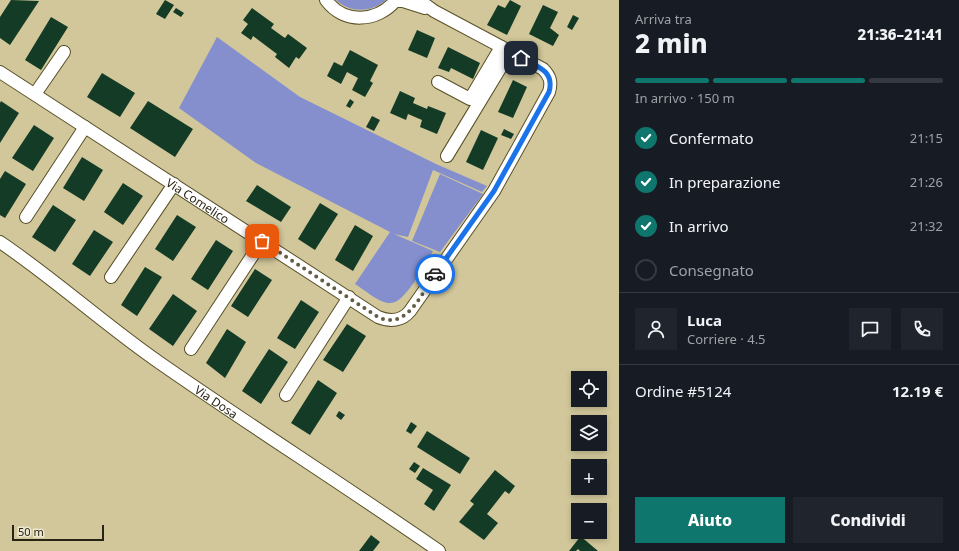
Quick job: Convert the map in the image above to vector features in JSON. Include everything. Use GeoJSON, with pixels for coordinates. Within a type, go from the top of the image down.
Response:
{"type":"FeatureCollection","features":[{"type":"Feature","properties":{"kind":"street"},"geometry":{"type":"LineString","coordinates":[[326,0],[340,12],[353,17],[363,18],[377,15],[390,7],[396,1],[403,1],[434,11]]}},
{"type":"Feature","properties":{"kind":"street"},"geometry":{"type":"LineString","coordinates":[[418,0],[434,11],[506,50]]}},
{"type":"Feature","properties":{"kind":"street"},"geometry":{"type":"LineString","coordinates":[[438,82],[470,99],[506,50]]}},
{"type":"Feature","properties":{"kind":"street"},"geometry":{"type":"LineString","coordinates":[[447,156],[506,50]]}},
{"type":"Feature","properties":{"kind":"street","name":"Via Comelico"},"geometry":{"type":"LineString","coordinates":[[0,72],[383,319],[396,320],[407,315],[494,191],[549,92],[550,79],[543,69],[506,50]]}},
{"type":"Feature","properties":{"kind":"street"},"geometry":{"type":"LineString","coordinates":[[35,94],[64,52]]}},
{"type":"Feature","properties":{"kind":"street"},"geometry":{"type":"LineString","coordinates":[[26,218],[84,127]]}},
{"type":"Feature","properties":{"kind":"street"},"geometry":{"type":"LineString","coordinates":[[111,277],[174,184]]}},
{"type":"Feature","properties":{"kind":"street"},"geometry":{"type":"LineString","coordinates":[[191,349],[262,241]]}},
{"type":"Feature","properties":{"kind":"street","name":"Via Dosa"},"geometry":{"type":"LineString","coordinates":[[0,242],[70,293],[158,362],[361,497],[439,551]]}},
{"type":"Feature","properties":{"kind":"street"},"geometry":{"type":"LineString","coordinates":[[286,395],[349,297]]}},
{"type":"Feature","properties":{"kind":"shaded area"},"geometry":{"type":"Polygon","coordinates":[[[336,0],[386,0],[374,7],[361,10],[348,7],[336,0]]]}},
{"type":"Feature","properties":{"kind":"shaded area"},"geometry":{"type":"Polygon","coordinates":[[[217,37],[300,97],[436,164],[487,186],[482,192],[433,170],[408,237],[394,234],[433,251],[415,282],[397,301],[387,303],[382,301],[355,284],[390,232],[256,163],[179,108],[217,37]]]}},
{"type":"Feature","properties":{"kind":"shaded area"},"geometry":{"type":"Polygon","coordinates":[[[440,174],[483,194],[440,252],[412,241],[440,174]]]}},
{"type":"Feature","properties":{"kind":"building"},"geometry":{"type":"Polygon","coordinates":[[[11,0],[39,1],[10,45],[0,38],[0,17],[11,0]]]}},
{"type":"Feature","properties":{"kind":"building"},"geometry":{"type":"Polygon","coordinates":[[[165,0],[174,5],[165,19],[156,14],[165,0]]]}},
{"type":"Feature","properties":{"kind":"building"},"geometry":{"type":"Polygon","coordinates":[[[510,0],[521,6],[507,35],[487,25],[498,5],[505,8],[510,0]]]}},
{"type":"Feature","properties":{"kind":"building"},"geometry":{"type":"Polygon","coordinates":[[[543,5],[558,12],[550,28],[559,35],[553,46],[529,34],[543,5]]]}},
{"type":"Feature","properties":{"kind":"building"},"geometry":{"type":"Polygon","coordinates":[[[176,8],[184,13],[181,17],[173,12],[176,8]]]}},
{"type":"Feature","properties":{"kind":"building"},"geometry":{"type":"Polygon","coordinates":[[[252,8],[274,24],[271,28],[282,36],[285,38],[288,34],[307,48],[299,59],[296,57],[289,68],[275,57],[277,54],[253,36],[251,40],[241,33],[248,24],[243,20],[252,8]]]}},
{"type":"Feature","properties":{"kind":"building"},"geometry":{"type":"Polygon","coordinates":[[[573,15],[579,18],[572,30],[567,27],[573,15]]]}},
{"type":"Feature","properties":{"kind":"building"},"geometry":{"type":"Polygon","coordinates":[[[51,17],[68,27],[41,70],[25,60],[51,17]]]}},
{"type":"Feature","properties":{"kind":"building"},"geometry":{"type":"Polygon","coordinates":[[[417,30],[435,38],[427,58],[408,50],[417,30]]]}},
{"type":"Feature","properties":{"kind":"building"},"geometry":{"type":"Polygon","coordinates":[[[448,47],[480,63],[473,79],[451,68],[449,72],[438,68],[448,47]]]}},
{"type":"Feature","properties":{"kind":"building"},"geometry":{"type":"Polygon","coordinates":[[[350,50],[378,65],[370,81],[373,83],[365,97],[352,90],[358,78],[347,72],[341,84],[327,76],[334,62],[342,66],[350,50]]]}},
{"type":"Feature","properties":{"kind":"building"},"geometry":{"type":"Polygon","coordinates":[[[102,73],[135,93],[120,117],[87,97],[102,73]]]}},
{"type":"Feature","properties":{"kind":"building"},"geometry":{"type":"Polygon","coordinates":[[[513,80],[527,87],[513,118],[498,112],[513,80]]]}},
{"type":"Feature","properties":{"kind":"building"},"geometry":{"type":"Polygon","coordinates":[[[400,91],[415,98],[413,103],[427,109],[428,106],[446,113],[437,134],[420,127],[422,120],[408,114],[406,120],[390,113],[400,91]]]}},
{"type":"Feature","properties":{"kind":"building"},"geometry":{"type":"Polygon","coordinates":[[[350,99],[354,102],[350,108],[346,106],[350,99]]]}},
{"type":"Feature","properties":{"kind":"building"},"geometry":{"type":"Polygon","coordinates":[[[1,101],[19,113],[0,143],[0,103],[1,101]]]}},
{"type":"Feature","properties":{"kind":"building"},"geometry":{"type":"Polygon","coordinates":[[[148,101],[193,129],[175,157],[130,128],[148,101]]]}},
{"type":"Feature","properties":{"kind":"building"},"geometry":{"type":"Polygon","coordinates":[[[372,116],[380,120],[374,131],[366,127],[372,116]]]}},
{"type":"Feature","properties":{"kind":"building"},"geometry":{"type":"Polygon","coordinates":[[[34,125],[54,138],[33,171],[12,158],[34,125]]]}},
{"type":"Feature","properties":{"kind":"building"},"geometry":{"type":"Polygon","coordinates":[[[504,129],[514,134],[511,139],[501,135],[504,129]]]}},
{"type":"Feature","properties":{"kind":"building"},"geometry":{"type":"Polygon","coordinates":[[[481,130],[498,138],[483,170],[466,162],[481,130]]]}},
{"type":"Feature","properties":{"kind":"building"},"geometry":{"type":"Polygon","coordinates":[[[82,157],[103,170],[84,201],[63,188],[82,157]]]}},
{"type":"Feature","properties":{"kind":"building"},"geometry":{"type":"Polygon","coordinates":[[[5,171],[26,184],[5,218],[0,215],[0,179],[5,171]]]}},
{"type":"Feature","properties":{"kind":"building"},"geometry":{"type":"Polygon","coordinates":[[[123,183],[143,196],[123,225],[104,212],[123,183]]]}},
{"type":"Feature","properties":{"kind":"building"},"geometry":{"type":"Polygon","coordinates":[[[257,185],[291,207],[281,222],[246,201],[257,185]]]}},
{"type":"Feature","properties":{"kind":"building"},"geometry":{"type":"Polygon","coordinates":[[[320,203],[338,214],[315,250],[298,239],[320,203]]]}},
{"type":"Feature","properties":{"kind":"building"},"geometry":{"type":"Polygon","coordinates":[[[53,205],[76,220],[55,252],[32,237],[53,205]]]}},
{"type":"Feature","properties":{"kind":"building"},"geometry":{"type":"Polygon","coordinates":[[[177,215],[196,227],[173,261],[155,249],[177,215]]]}},
{"type":"Feature","properties":{"kind":"building"},"geometry":{"type":"Polygon","coordinates":[[[355,225],[373,236],[353,271],[335,260],[355,225]]]}},
{"type":"Feature","properties":{"kind":"building"},"geometry":{"type":"Polygon","coordinates":[[[94,230],[113,242],[90,276],[72,264],[94,230]]]}},
{"type":"Feature","properties":{"kind":"building"},"geometry":{"type":"Polygon","coordinates":[[[216,240],[233,251],[208,290],[191,279],[216,240]]]}},
{"type":"Feature","properties":{"kind":"building"},"geometry":{"type":"Polygon","coordinates":[[[145,267],[162,277],[137,316],[121,305],[145,267]]]}},
{"type":"Feature","properties":{"kind":"building"},"geometry":{"type":"Polygon","coordinates":[[[255,269],[272,280],[248,317],[231,306],[255,269]]]}},
{"type":"Feature","properties":{"kind":"building"},"geometry":{"type":"Polygon","coordinates":[[[173,294],[197,311],[173,346],[149,329],[173,294]]]}},
{"type":"Feature","properties":{"kind":"building"},"geometry":{"type":"Polygon","coordinates":[[[301,300],[319,312],[295,349],[277,338],[301,300]]]}},
{"type":"Feature","properties":{"kind":"building"},"geometry":{"type":"Polygon","coordinates":[[[347,324],[366,336],[343,372],[323,360],[347,324]]]}},
{"type":"Feature","properties":{"kind":"building"},"geometry":{"type":"Polygon","coordinates":[[[227,329],[246,342],[225,378],[206,363],[227,329]]]}},
{"type":"Feature","properties":{"kind":"building"},"geometry":{"type":"Polygon","coordinates":[[[269,349],[288,362],[261,404],[242,391],[269,349]]]}},
{"type":"Feature","properties":{"kind":"building"},"geometry":{"type":"Polygon","coordinates":[[[318,380],[337,393],[310,435],[291,423],[318,380]]]}},
{"type":"Feature","properties":{"kind":"building"},"geometry":{"type":"Polygon","coordinates":[[[339,411],[345,415],[341,420],[336,416],[339,411]]]}},
{"type":"Feature","properties":{"kind":"building"},"geometry":{"type":"Polygon","coordinates":[[[411,422],[417,426],[411,434],[406,431],[411,422]]]}},
{"type":"Feature","properties":{"kind":"building"},"geometry":{"type":"Polygon","coordinates":[[[427,431],[470,458],[460,474],[417,447],[427,431]]]}},
{"type":"Feature","properties":{"kind":"building"},"geometry":{"type":"Polygon","coordinates":[[[414,462],[420,466],[415,473],[409,469],[414,462]]]}},
{"type":"Feature","properties":{"kind":"building"},"geometry":{"type":"Polygon","coordinates":[[[423,468],[451,485],[434,511],[424,504],[433,490],[416,479],[423,468]]]}},
{"type":"Feature","properties":{"kind":"building"},"geometry":{"type":"Polygon","coordinates":[[[495,470],[515,486],[509,494],[505,491],[487,514],[498,523],[484,540],[459,522],[474,504],[470,501],[495,470]]]}},
{"type":"Feature","properties":{"kind":"building"},"geometry":{"type":"Polygon","coordinates":[[[371,535],[380,542],[373,551],[359,551],[371,535]]]}},
{"type":"Feature","properties":{"kind":"building"},"geometry":{"type":"Polygon","coordinates":[[[578,539],[583,539],[598,551],[580,551],[578,549],[576,551],[569,551],[578,539]]]}},
{"type":"Feature","properties":{"kind":"way so far"},"geometry":{"type":"LineString","coordinates":[[262,241],[383,319],[400,319],[407,315],[435,274]]}},
{"type":"Feature","properties":{"kind":"route"},"geometry":{"type":"LineString","coordinates":[[435,274],[494,191],[549,92],[551,85],[548,74],[543,69],[521,58]]}}]}
